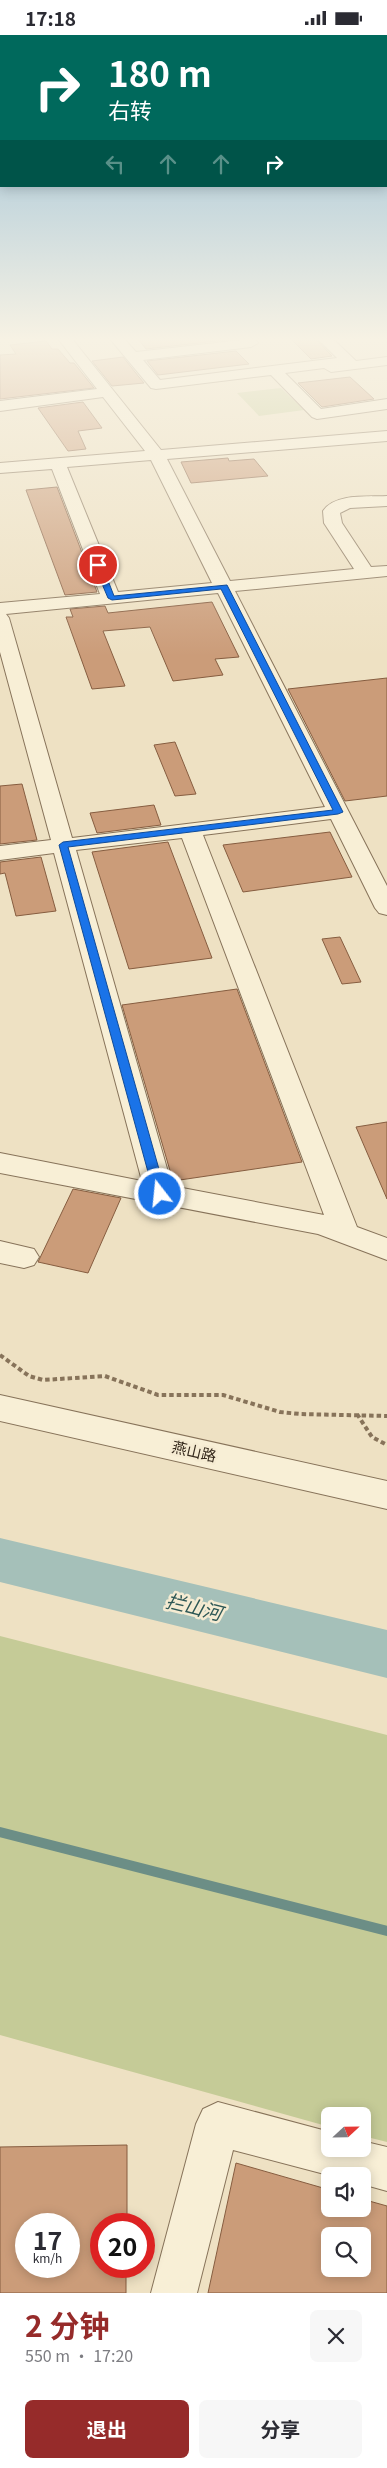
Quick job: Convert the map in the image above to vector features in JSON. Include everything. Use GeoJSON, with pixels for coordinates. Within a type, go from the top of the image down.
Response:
{"type":"FeatureCollection","features":[{"type":"Feature","properties":{"kind":"street"},"geometry":{"type":"LineString","coordinates":[[149,445],[157,456],[387,908]]}},
{"type":"Feature","properties":{"kind":"street"},"geometry":{"type":"LineString","coordinates":[[5,469],[273,445]]}},
{"type":"Feature","properties":{"kind":"street"},"geometry":{"type":"LineString","coordinates":[[58,464],[112,598]]}},
{"type":"Feature","properties":{"kind":"street"},"geometry":{"type":"LineString","coordinates":[[366,573],[334,523],[331,511],[336,506],[347,504],[387,501]]}},
{"type":"Feature","properties":{"kind":"street"},"geometry":{"type":"LineString","coordinates":[[0,609],[387,571]]}},
{"type":"Feature","properties":{"kind":"street"},"geometry":{"type":"LineString","coordinates":[[0,618],[160,1194]]}},
{"type":"Feature","properties":{"kind":"street"},"geometry":{"type":"LineString","coordinates":[[0,853],[338,812]]}},
{"type":"Feature","properties":{"kind":"street"},"geometry":{"type":"LineString","coordinates":[[190,830],[345,1233]]}},
{"type":"Feature","properties":{"kind":"street"},"geometry":{"type":"LineString","coordinates":[[0,1163],[322,1225],[387,1249]]}},
{"type":"Feature","properties":{"kind":"street","name":"燕山路"},"geometry":{"type":"LineString","coordinates":[[0,1409],[387,1495]]}},
{"type":"Feature","properties":{"kind":"street"},"geometry":{"type":"LineString","coordinates":[[174,2293],[218,2123],[387,2169]]}},
{"type":"Feature","properties":{"kind":"path"},"geometry":{"type":"LineString","coordinates":[[0,1355],[23,1373],[50,1382],[80,1377],[106,1376],[126,1381],[155,1395],[174,1397],[220,1395],[239,1397],[289,1413],[387,1415]]}},
{"type":"Feature","properties":{"kind":"path"},"geometry":{"type":"LineString","coordinates":[[356,1413],[366,1433],[380,1444],[387,1445]]}},
{"type":"Feature","properties":{"kind":"green space"},"geometry":{"type":"Polygon","coordinates":[[[0,1636],[387,1735],[387,2142],[371,2138],[371,2107],[321,2107],[321,2124],[0,2035],[0,1636]]]}},
{"type":"Feature","properties":{"kind":"building"},"geometry":{"type":"Polygon","coordinates":[[[64,445],[84,445],[86,449],[68,451],[64,445]]]}},
{"type":"Feature","properties":{"kind":"building"},"geometry":{"type":"Polygon","coordinates":[[[228,458],[229,461],[254,459],[268,476],[191,483],[181,462],[228,458]]]}},
{"type":"Feature","properties":{"kind":"building"},"geometry":{"type":"Polygon","coordinates":[[[57,487],[97,592],[65,595],[26,490],[57,487]]]}},
{"type":"Feature","properties":{"kind":"building"},"geometry":{"type":"Polygon","coordinates":[[[212,602],[239,657],[215,659],[223,675],[173,681],[150,627],[103,631],[125,686],[92,689],[66,617],[73,617],[70,609],[105,606],[108,613],[212,602]]]}},
{"type":"Feature","properties":{"kind":"building"},"geometry":{"type":"Polygon","coordinates":[[[387,678],[387,796],[345,801],[288,689],[387,678]]]}},
{"type":"Feature","properties":{"kind":"building"},"geometry":{"type":"Polygon","coordinates":[[[175,742],[196,794],[175,796],[154,745],[175,742]]]}},
{"type":"Feature","properties":{"kind":"building"},"geometry":{"type":"Polygon","coordinates":[[[22,784],[37,840],[0,844],[0,786],[22,784]]]}},
{"type":"Feature","properties":{"kind":"building"},"geometry":{"type":"Polygon","coordinates":[[[154,805],[161,825],[97,833],[90,813],[154,805]]]}},
{"type":"Feature","properties":{"kind":"building"},"geometry":{"type":"Polygon","coordinates":[[[330,832],[352,877],[243,892],[223,845],[330,832]]]}},
{"type":"Feature","properties":{"kind":"building"},"geometry":{"type":"Polygon","coordinates":[[[168,842],[212,958],[129,969],[92,852],[168,842]]]}},
{"type":"Feature","properties":{"kind":"building"},"geometry":{"type":"Polygon","coordinates":[[[41,857],[56,911],[16,916],[5,873],[0,874],[0,862],[41,857]]]}},
{"type":"Feature","properties":{"kind":"building"},"geometry":{"type":"Polygon","coordinates":[[[340,937],[361,982],[342,984],[322,939],[340,937]]]}},
{"type":"Feature","properties":{"kind":"building"},"geometry":{"type":"Polygon","coordinates":[[[237,989],[302,1162],[173,1181],[122,1005],[237,989]]]}},
{"type":"Feature","properties":{"kind":"building"},"geometry":{"type":"Polygon","coordinates":[[[387,1122],[387,1199],[356,1127],[387,1122]]]}},
{"type":"Feature","properties":{"kind":"building"},"geometry":{"type":"Polygon","coordinates":[[[73,1189],[121,1198],[88,1273],[38,1262],[73,1189]]]}},
{"type":"Feature","properties":{"kind":"building"},"geometry":{"type":"Polygon","coordinates":[[[127,2145],[127,2213],[90,2213],[90,2278],[126,2278],[126,2293],[0,2293],[0,2147],[127,2145]]]}},
{"type":"Feature","properties":{"kind":"building"},"geometry":{"type":"Polygon","coordinates":[[[236,2163],[321,2187],[321,2217],[371,2217],[371,2202],[387,2206],[387,2293],[208,2293],[236,2163]]]}},
{"type":"Feature","properties":{"kind":"waterway","name":"拦山河"},"geometry":{"type":"LineString","coordinates":[[0,1560],[387,1654]]}},
{"type":"Feature","properties":{"kind":"waterway"},"geometry":{"type":"LineString","coordinates":[[0,1832],[387,1931]]}},
{"type":"Feature","properties":{"kind":"route"},"geometry":{"type":"LineString","coordinates":[[98,565],[112,598],[224,587],[338,812],[63,845],[160,1194]]}}]}
